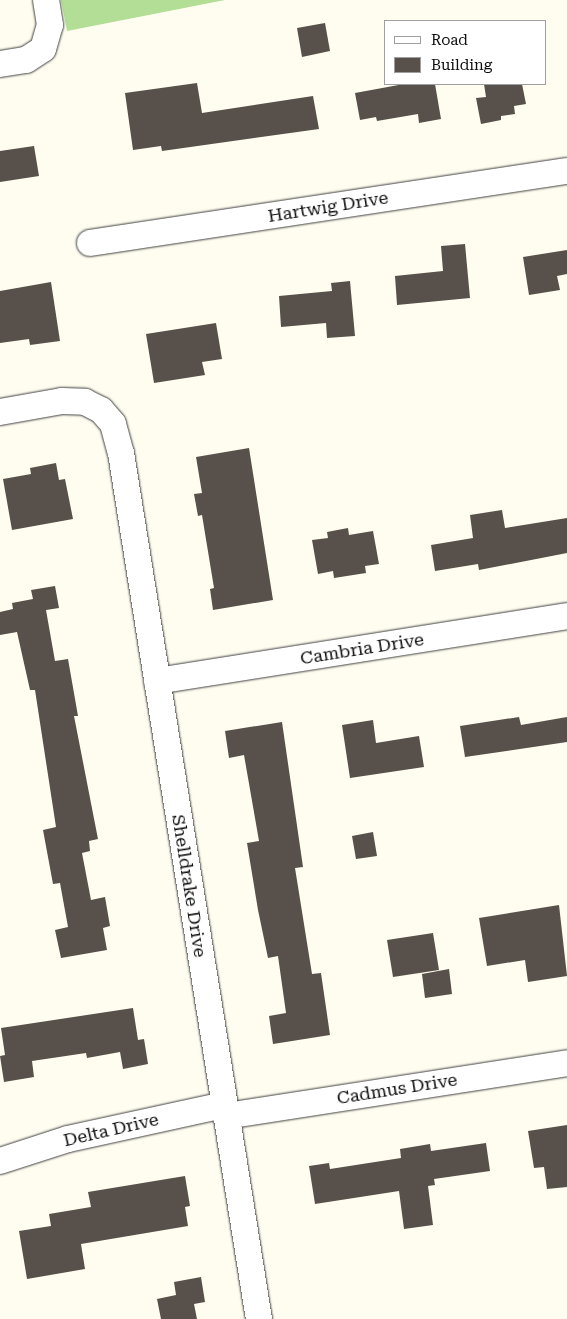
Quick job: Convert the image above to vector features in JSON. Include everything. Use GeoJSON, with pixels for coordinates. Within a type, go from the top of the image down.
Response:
{"type":"FeatureCollection","features":[{"type":"Feature","properties":{"kind":"street"},"geometry":{"type":"LineString","coordinates":[[0,64],[26,60],[43,49],[48,38],[50,25],[46,0]]}},
{"type":"Feature","properties":{"kind":"street","name":"Hartwig Drive"},"geometry":{"type":"LineString","coordinates":[[90,243],[567,171]]}},
{"type":"Feature","properties":{"kind":"street","name":"Shelldrake Drive"},"geometry":{"type":"LineString","coordinates":[[0,412],[62,401],[85,402],[101,410],[112,424],[121,453],[259,1319]]}},
{"type":"Feature","properties":{"kind":"street","name":"Cambria Drive"},"geometry":{"type":"LineString","coordinates":[[157,681],[567,616]]}},
{"type":"Feature","properties":{"kind":"street","name":"Cadmus Drive"},"geometry":{"type":"LineString","coordinates":[[225,1110],[567,1063]]}},
{"type":"Feature","properties":{"kind":"street","name":"Delta Drive"},"geometry":{"type":"LineString","coordinates":[[0,1161],[68,1139],[225,1110]]}},
{"type":"Feature","properties":{"kind":"green space"},"geometry":{"type":"Polygon","coordinates":[[[61,0],[225,0],[67,31],[61,0]]]}},
{"type":"Feature","properties":{"kind":"building"},"geometry":{"type":"Polygon","coordinates":[[[325,23],[330,51],[302,57],[297,28],[325,23]]]}},
{"type":"Feature","properties":{"kind":"building"},"geometry":{"type":"Polygon","coordinates":[[[197,83],[202,113],[313,96],[319,129],[162,151],[161,146],[133,150],[125,93],[197,83]]]}},
{"type":"Feature","properties":{"kind":"building"},"geometry":{"type":"Polygon","coordinates":[[[399,85],[435,85],[441,119],[419,123],[418,114],[377,121],[376,117],[360,120],[355,93],[399,85]]]}},
{"type":"Feature","properties":{"kind":"building"},"geometry":{"type":"Polygon","coordinates":[[[484,85],[522,85],[526,104],[514,106],[515,114],[501,116],[501,120],[481,124],[476,98],[486,97],[484,85]]]}},
{"type":"Feature","properties":{"kind":"building"},"geometry":{"type":"Polygon","coordinates":[[[34,146],[39,176],[0,182],[0,151],[34,146]]]}},
{"type":"Feature","properties":{"kind":"building"},"geometry":{"type":"Polygon","coordinates":[[[465,244],[470,298],[397,305],[395,276],[443,271],[441,246],[465,244]]]}},
{"type":"Feature","properties":{"kind":"building"},"geometry":{"type":"Polygon","coordinates":[[[567,250],[567,274],[557,276],[560,290],[529,295],[523,257],[567,250]]]}},
{"type":"Feature","properties":{"kind":"building"},"geometry":{"type":"Polygon","coordinates":[[[350,281],[355,336],[327,338],[326,323],[281,327],[279,296],[332,291],[331,283],[350,281]]]}},
{"type":"Feature","properties":{"kind":"building"},"geometry":{"type":"Polygon","coordinates":[[[51,282],[60,341],[30,345],[29,339],[0,343],[0,291],[51,282]]]}},
{"type":"Feature","properties":{"kind":"building"},"geometry":{"type":"Polygon","coordinates":[[[216,323],[222,359],[202,362],[205,375],[154,383],[146,334],[216,323]]]}},
{"type":"Feature","properties":{"kind":"building"},"geometry":{"type":"Polygon","coordinates":[[[249,448],[273,600],[213,610],[210,589],[214,588],[202,515],[198,516],[194,494],[202,493],[196,457],[249,448]]]}},
{"type":"Feature","properties":{"kind":"building"},"geometry":{"type":"Polygon","coordinates":[[[56,463],[59,480],[65,479],[73,519],[12,530],[3,479],[31,474],[30,468],[56,463]]]}},
{"type":"Feature","properties":{"kind":"building"},"geometry":{"type":"Polygon","coordinates":[[[502,510],[505,528],[567,518],[567,553],[479,570],[478,564],[435,571],[431,545],[473,538],[470,515],[502,510]]]}},
{"type":"Feature","properties":{"kind":"building"},"geometry":{"type":"Polygon","coordinates":[[[348,528],[349,535],[373,531],[379,564],[365,566],[366,573],[334,578],[333,571],[318,574],[312,540],[328,538],[327,532],[348,528]]]}},
{"type":"Feature","properties":{"kind":"building"},"geometry":{"type":"Polygon","coordinates":[[[55,586],[59,608],[46,610],[55,661],[68,659],[78,716],[74,716],[98,839],[89,841],[90,851],[82,853],[91,900],[105,897],[110,926],[103,928],[107,950],[61,958],[55,930],[68,927],[60,883],[53,884],[43,830],[56,827],[35,690],[30,690],[17,632],[0,635],[0,612],[13,609],[12,603],[33,599],[31,590],[55,586]]]}},
{"type":"Feature","properties":{"kind":"building"},"geometry":{"type":"Polygon","coordinates":[[[519,717],[521,725],[567,717],[567,742],[465,757],[460,726],[519,717]]]}},
{"type":"Feature","properties":{"kind":"building"},"geometry":{"type":"Polygon","coordinates":[[[373,720],[376,743],[419,736],[424,767],[350,778],[342,725],[373,720]]]}},
{"type":"Feature","properties":{"kind":"building"},"geometry":{"type":"Polygon","coordinates":[[[282,722],[303,867],[295,868],[312,974],[321,973],[330,1035],[273,1044],[269,1016],[286,1013],[278,956],[268,958],[258,910],[247,843],[259,841],[244,755],[229,758],[225,731],[282,722]]]}},
{"type":"Feature","properties":{"kind":"building"},"geometry":{"type":"Polygon","coordinates":[[[373,832],[377,856],[356,859],[352,836],[373,832]]]}},
{"type":"Feature","properties":{"kind":"building"},"geometry":{"type":"Polygon","coordinates":[[[559,905],[567,976],[528,982],[525,960],[487,966],[479,918],[559,905]]]}},
{"type":"Feature","properties":{"kind":"building"},"geometry":{"type":"Polygon","coordinates":[[[433,933],[439,970],[393,977],[387,940],[433,933]]]}},
{"type":"Feature","properties":{"kind":"building"},"geometry":{"type":"Polygon","coordinates":[[[449,969],[452,994],[425,998],[422,974],[449,969]]]}},
{"type":"Feature","properties":{"kind":"building"},"geometry":{"type":"Polygon","coordinates":[[[133,1008],[138,1040],[144,1039],[148,1064],[123,1069],[120,1052],[87,1058],[86,1053],[32,1061],[34,1077],[4,1082],[0,1056],[5,1055],[1,1028],[133,1008]]]}},
{"type":"Feature","properties":{"kind":"building"},"geometry":{"type":"Polygon","coordinates":[[[567,1125],[567,1187],[547,1189],[544,1167],[534,1168],[528,1131],[567,1125]]]}},
{"type":"Feature","properties":{"kind":"building"},"geometry":{"type":"Polygon","coordinates":[[[486,1143],[490,1171],[434,1179],[435,1185],[428,1186],[433,1225],[404,1229],[399,1191],[315,1204],[309,1166],[329,1163],[330,1169],[401,1158],[400,1149],[430,1144],[431,1151],[486,1143]]]}},
{"type":"Feature","properties":{"kind":"building"},"geometry":{"type":"Polygon","coordinates":[[[185,1176],[190,1206],[185,1207],[188,1226],[81,1244],[85,1269],[27,1279],[19,1231],[51,1226],[49,1214],[91,1207],[88,1192],[185,1176]]]}},
{"type":"Feature","properties":{"kind":"building"},"geometry":{"type":"Polygon","coordinates":[[[201,1277],[205,1302],[194,1304],[197,1319],[161,1319],[157,1299],[176,1295],[174,1282],[201,1277]]]}}]}
